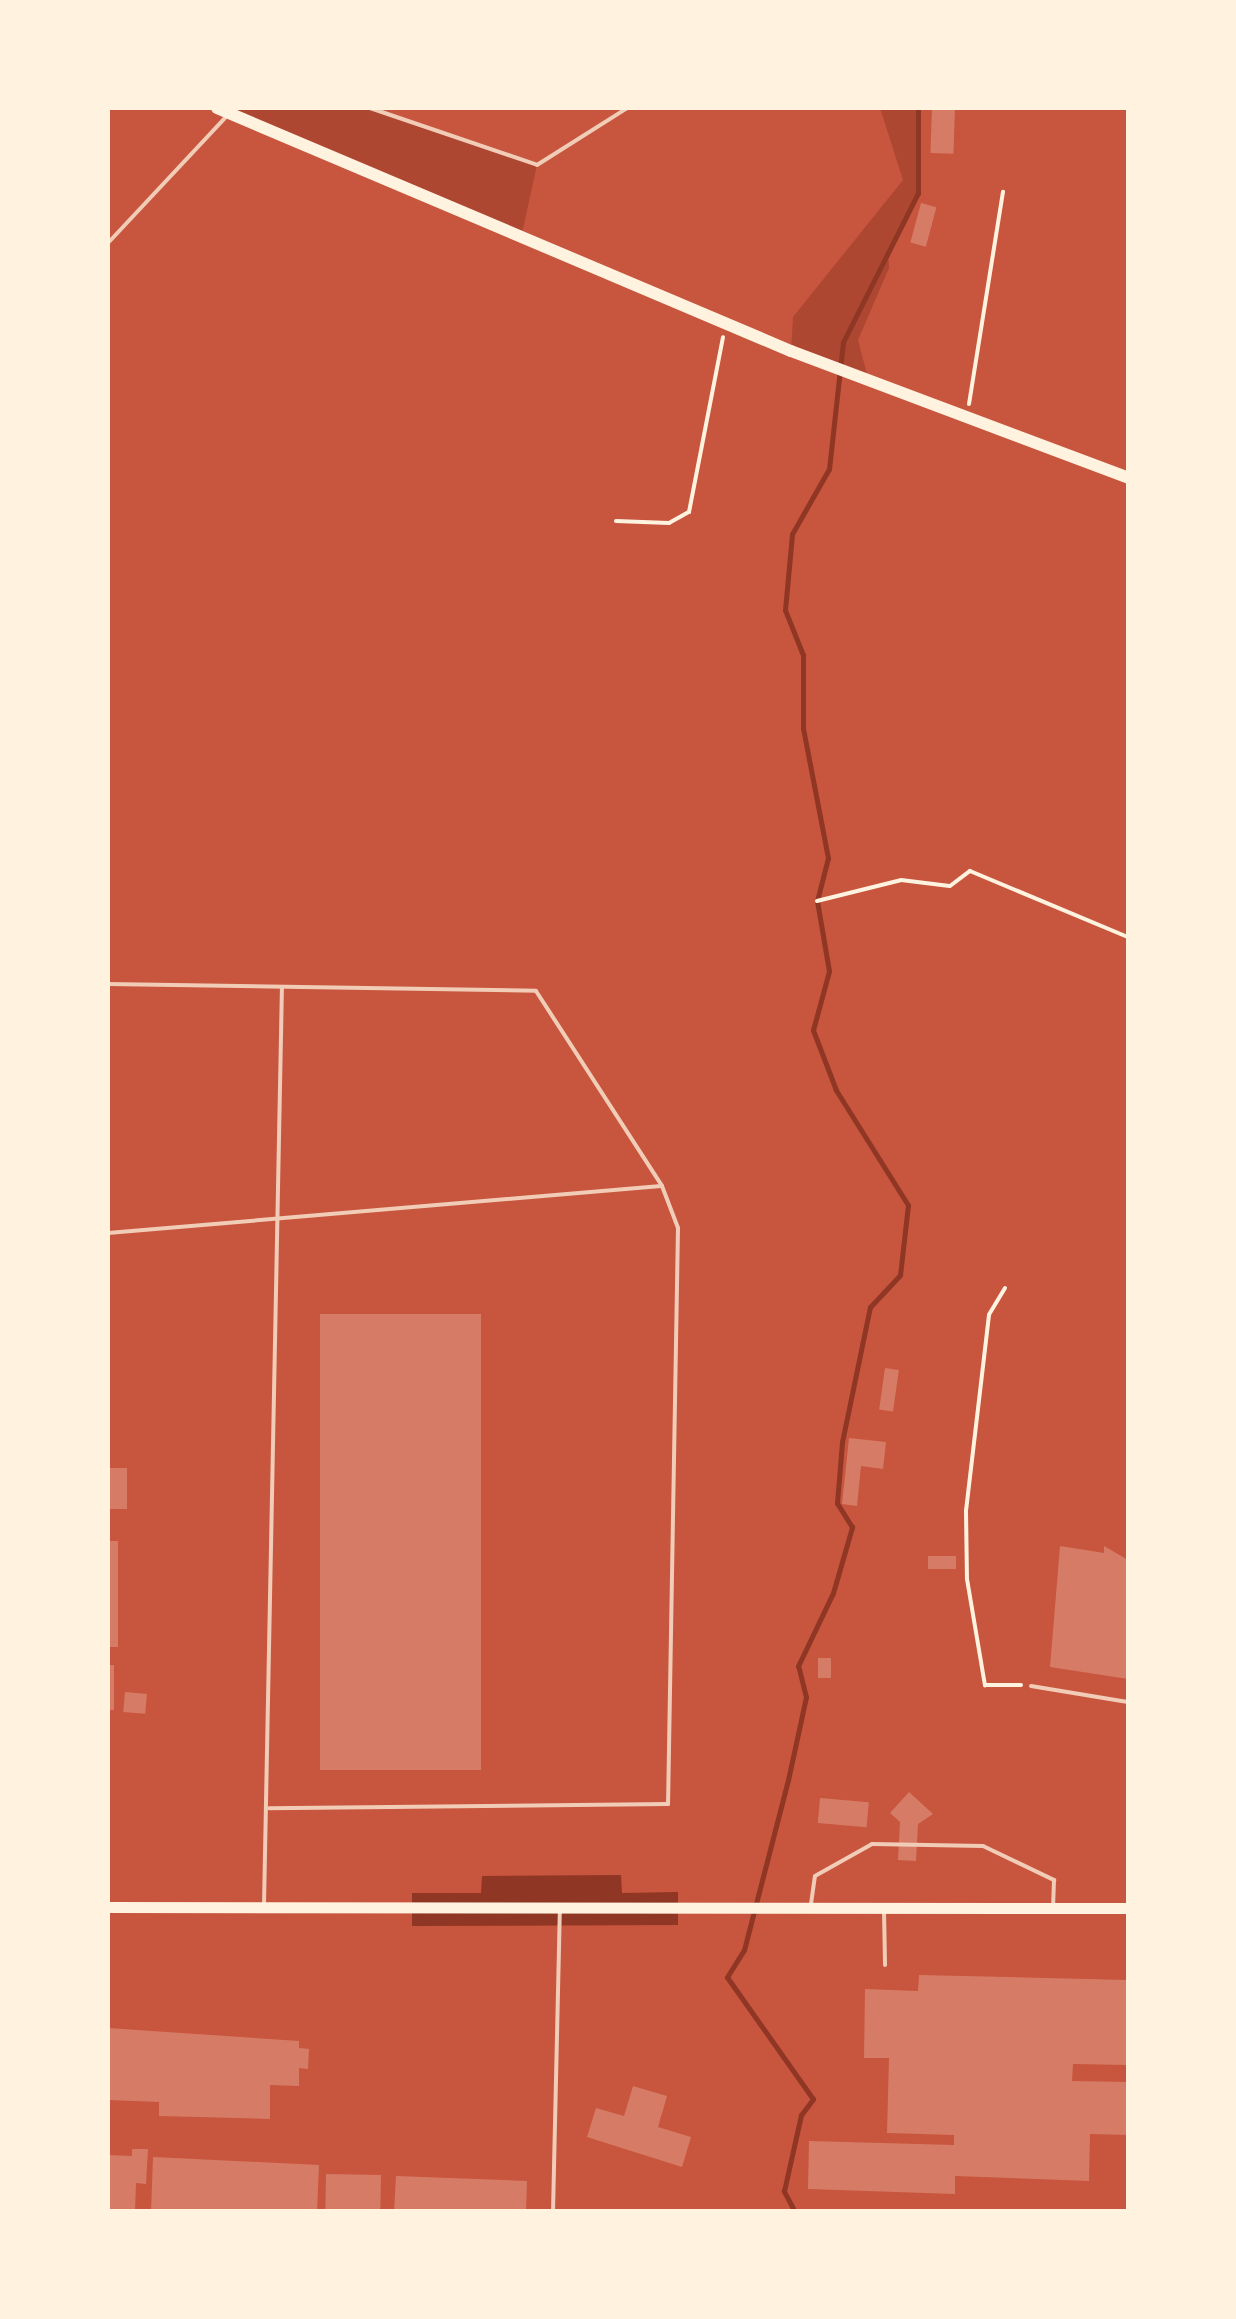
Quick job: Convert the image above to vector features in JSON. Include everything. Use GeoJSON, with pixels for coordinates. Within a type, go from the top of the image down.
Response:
{"type":"FeatureCollection","features":[{"type":"Feature","properties":{"kind":"main road"},"geometry":{"type":"LineString","coordinates":[[222,110],[792,352],[1128,478]]}},
{"type":"Feature","properties":{"kind":"main road"},"geometry":{"type":"LineString","coordinates":[[108,1907],[1128,1907]]}},
{"type":"Feature","properties":{"kind":"lane"},"geometry":{"type":"LineString","coordinates":[[108,243],[222,110],[246,108]]}},
{"type":"Feature","properties":{"kind":"lane"},"geometry":{"type":"LineString","coordinates":[[370,108],[537,165],[627,108]]}},
{"type":"Feature","properties":{"kind":"lane"},"geometry":{"type":"LineString","coordinates":[[108,984],[536,991],[662,1186],[678,1228],[668,1804],[268,1808]]}},
{"type":"Feature","properties":{"kind":"lane"},"geometry":{"type":"LineString","coordinates":[[264,1905],[282,987]]}},
{"type":"Feature","properties":{"kind":"lane"},"geometry":{"type":"LineString","coordinates":[[108,1233],[662,1186]]}},
{"type":"Feature","properties":{"kind":"lane"},"geometry":{"type":"LineString","coordinates":[[1030,1686],[1128,1702]]}},
{"type":"Feature","properties":{"kind":"lane"},"geometry":{"type":"LineString","coordinates":[[811,1906],[814,1876],[872,1844],[982,1846],[1054,1880],[1053,1906]]}},
{"type":"Feature","properties":{"kind":"lane"},"geometry":{"type":"LineString","coordinates":[[884,1906],[885,1964]]}},
{"type":"Feature","properties":{"kind":"lane"},"geometry":{"type":"LineString","coordinates":[[553,2212],[560,1907]]}},
{"type":"Feature","properties":{"kind":"path"},"geometry":{"type":"LineString","coordinates":[[966,418],[1003,192]]}},
{"type":"Feature","properties":{"kind":"path"},"geometry":{"type":"LineString","coordinates":[[616,521],[669,523],[689,512],[728,324]]}},
{"type":"Feature","properties":{"kind":"path"},"geometry":{"type":"LineString","coordinates":[[817,901],[901,880],[950,886],[970,872],[1128,936]]}},
{"type":"Feature","properties":{"kind":"path"},"geometry":{"type":"LineString","coordinates":[[1005,1288],[989,1316],[966,1510],[967,1578],[985,1685],[1030,1686]]}},
{"type":"Feature","properties":{"kind":"shaded area"},"geometry":{"type":"Polygon","coordinates":[[[246,108],[370,108],[537,165],[521,238],[228,113],[246,108]]]}},
{"type":"Feature","properties":{"kind":"shaded area"},"geometry":{"type":"Polygon","coordinates":[[[880,108],[918,108],[918,193],[888,251],[889,268],[858,340],[869,382],[791,351],[793,317],[903,180],[880,108]]]}},
{"type":"Feature","properties":{"kind":"shaded area"},"geometry":{"type":"Polygon","coordinates":[[[621,1875],[622,1893],[678,1892],[678,1925],[412,1926],[412,1893],[481,1893],[482,1876],[621,1875]]]}},
{"type":"Feature","properties":{"kind":"building"},"geometry":{"type":"Polygon","coordinates":[[[932,108],[955,109],[953,154],[930,153],[932,108]]]}},
{"type":"Feature","properties":{"kind":"building"},"geometry":{"type":"Polygon","coordinates":[[[921,203],[936,207],[926,247],[910,243],[921,203]]]}},
{"type":"Feature","properties":{"kind":"building"},"geometry":{"type":"Polygon","coordinates":[[[320,1314],[481,1314],[481,1770],[320,1770],[320,1314]]]}},
{"type":"Feature","properties":{"kind":"building"},"geometry":{"type":"Polygon","coordinates":[[[885,1368],[899,1370],[893,1412],[879,1410],[885,1368]]]}},
{"type":"Feature","properties":{"kind":"building"},"geometry":{"type":"Polygon","coordinates":[[[849,1438],[886,1442],[883,1469],[861,1466],[857,1506],[842,1504],[849,1438]]]}},
{"type":"Feature","properties":{"kind":"building"},"geometry":{"type":"Polygon","coordinates":[[[108,1468],[127,1468],[127,1509],[108,1509],[108,1468]]]}},
{"type":"Feature","properties":{"kind":"building"},"geometry":{"type":"Polygon","coordinates":[[[108,1541],[118,1541],[118,1647],[108,1647],[108,1541]]]}},
{"type":"Feature","properties":{"kind":"building"},"geometry":{"type":"Polygon","coordinates":[[[1060,1546],[1104,1553],[1104,1546],[1128,1560],[1128,1679],[1050,1667],[1060,1546]]]}},
{"type":"Feature","properties":{"kind":"building"},"geometry":{"type":"Polygon","coordinates":[[[928,1556],[956,1556],[956,1569],[928,1569],[928,1556]]]}},
{"type":"Feature","properties":{"kind":"building"},"geometry":{"type":"Polygon","coordinates":[[[818,1658],[831,1658],[831,1678],[818,1678],[818,1658]]]}},
{"type":"Feature","properties":{"kind":"building"},"geometry":{"type":"Polygon","coordinates":[[[108,1665],[114,1665],[114,1710],[108,1710],[108,1665]]]}},
{"type":"Feature","properties":{"kind":"building"},"geometry":{"type":"Polygon","coordinates":[[[125,1692],[147,1694],[145,1714],[123,1712],[125,1692]]]}},
{"type":"Feature","properties":{"kind":"building"},"geometry":{"type":"Polygon","coordinates":[[[909,1792],[933,1814],[918,1824],[916,1861],[898,1860],[900,1822],[890,1813],[909,1792]]]}},
{"type":"Feature","properties":{"kind":"building"},"geometry":{"type":"Polygon","coordinates":[[[820,1798],[869,1802],[867,1827],[818,1823],[820,1798]]]}},
{"type":"Feature","properties":{"kind":"building"},"geometry":{"type":"Polygon","coordinates":[[[919,1975],[1128,1980],[1128,2065],[1073,2064],[1072,2081],[1128,2082],[1128,2135],[1090,2134],[1089,2181],[955,2176],[955,2194],[808,2189],[809,2141],[954,2145],[954,2135],[887,2133],[889,2058],[864,2058],[865,1989],[918,1991],[919,1975]]]}},
{"type":"Feature","properties":{"kind":"building"},"geometry":{"type":"Polygon","coordinates":[[[108,2028],[299,2041],[299,2048],[309,2049],[308,2069],[299,2068],[299,2086],[270,2085],[270,2119],[159,2116],[159,2102],[108,2100],[108,2028]]]}},
{"type":"Feature","properties":{"kind":"building"},"geometry":{"type":"Polygon","coordinates":[[[633,2086],[667,2096],[658,2127],[691,2137],[682,2167],[587,2137],[596,2108],[624,2116],[633,2086]]]}},
{"type":"Feature","properties":{"kind":"building"},"geometry":{"type":"Polygon","coordinates":[[[132,2149],[148,2149],[146,2184],[136,2183],[135,2212],[108,2212],[108,2155],[132,2156],[132,2149]]]}},
{"type":"Feature","properties":{"kind":"building"},"geometry":{"type":"Polygon","coordinates":[[[153,2157],[319,2165],[317,2212],[151,2212],[153,2157]]]}},
{"type":"Feature","properties":{"kind":"building"},"geometry":{"type":"Polygon","coordinates":[[[326,2174],[381,2175],[380,2212],[325,2212],[326,2174]]]}},
{"type":"Feature","properties":{"kind":"building"},"geometry":{"type":"Polygon","coordinates":[[[396,2176],[527,2181],[526,2212],[394,2212],[396,2176]]]}},
{"type":"Feature","properties":{"kind":"waterway"},"geometry":{"type":"LineString","coordinates":[[795,2212],[784,2191],[801,2115],[813,2099],[727,1977],[744,1950],[788,1780],[806,1697],[798,1666],[833,1593],[852,1527],[837,1503],[842,1442],[870,1307],[900,1275],[908,1205],[836,1090],[813,1030],[829,971],[817,901],[828,858],[803,728],[803,655],[785,610],[792,534],[829,469],[843,342],[918,193],[918,108]]}}]}
